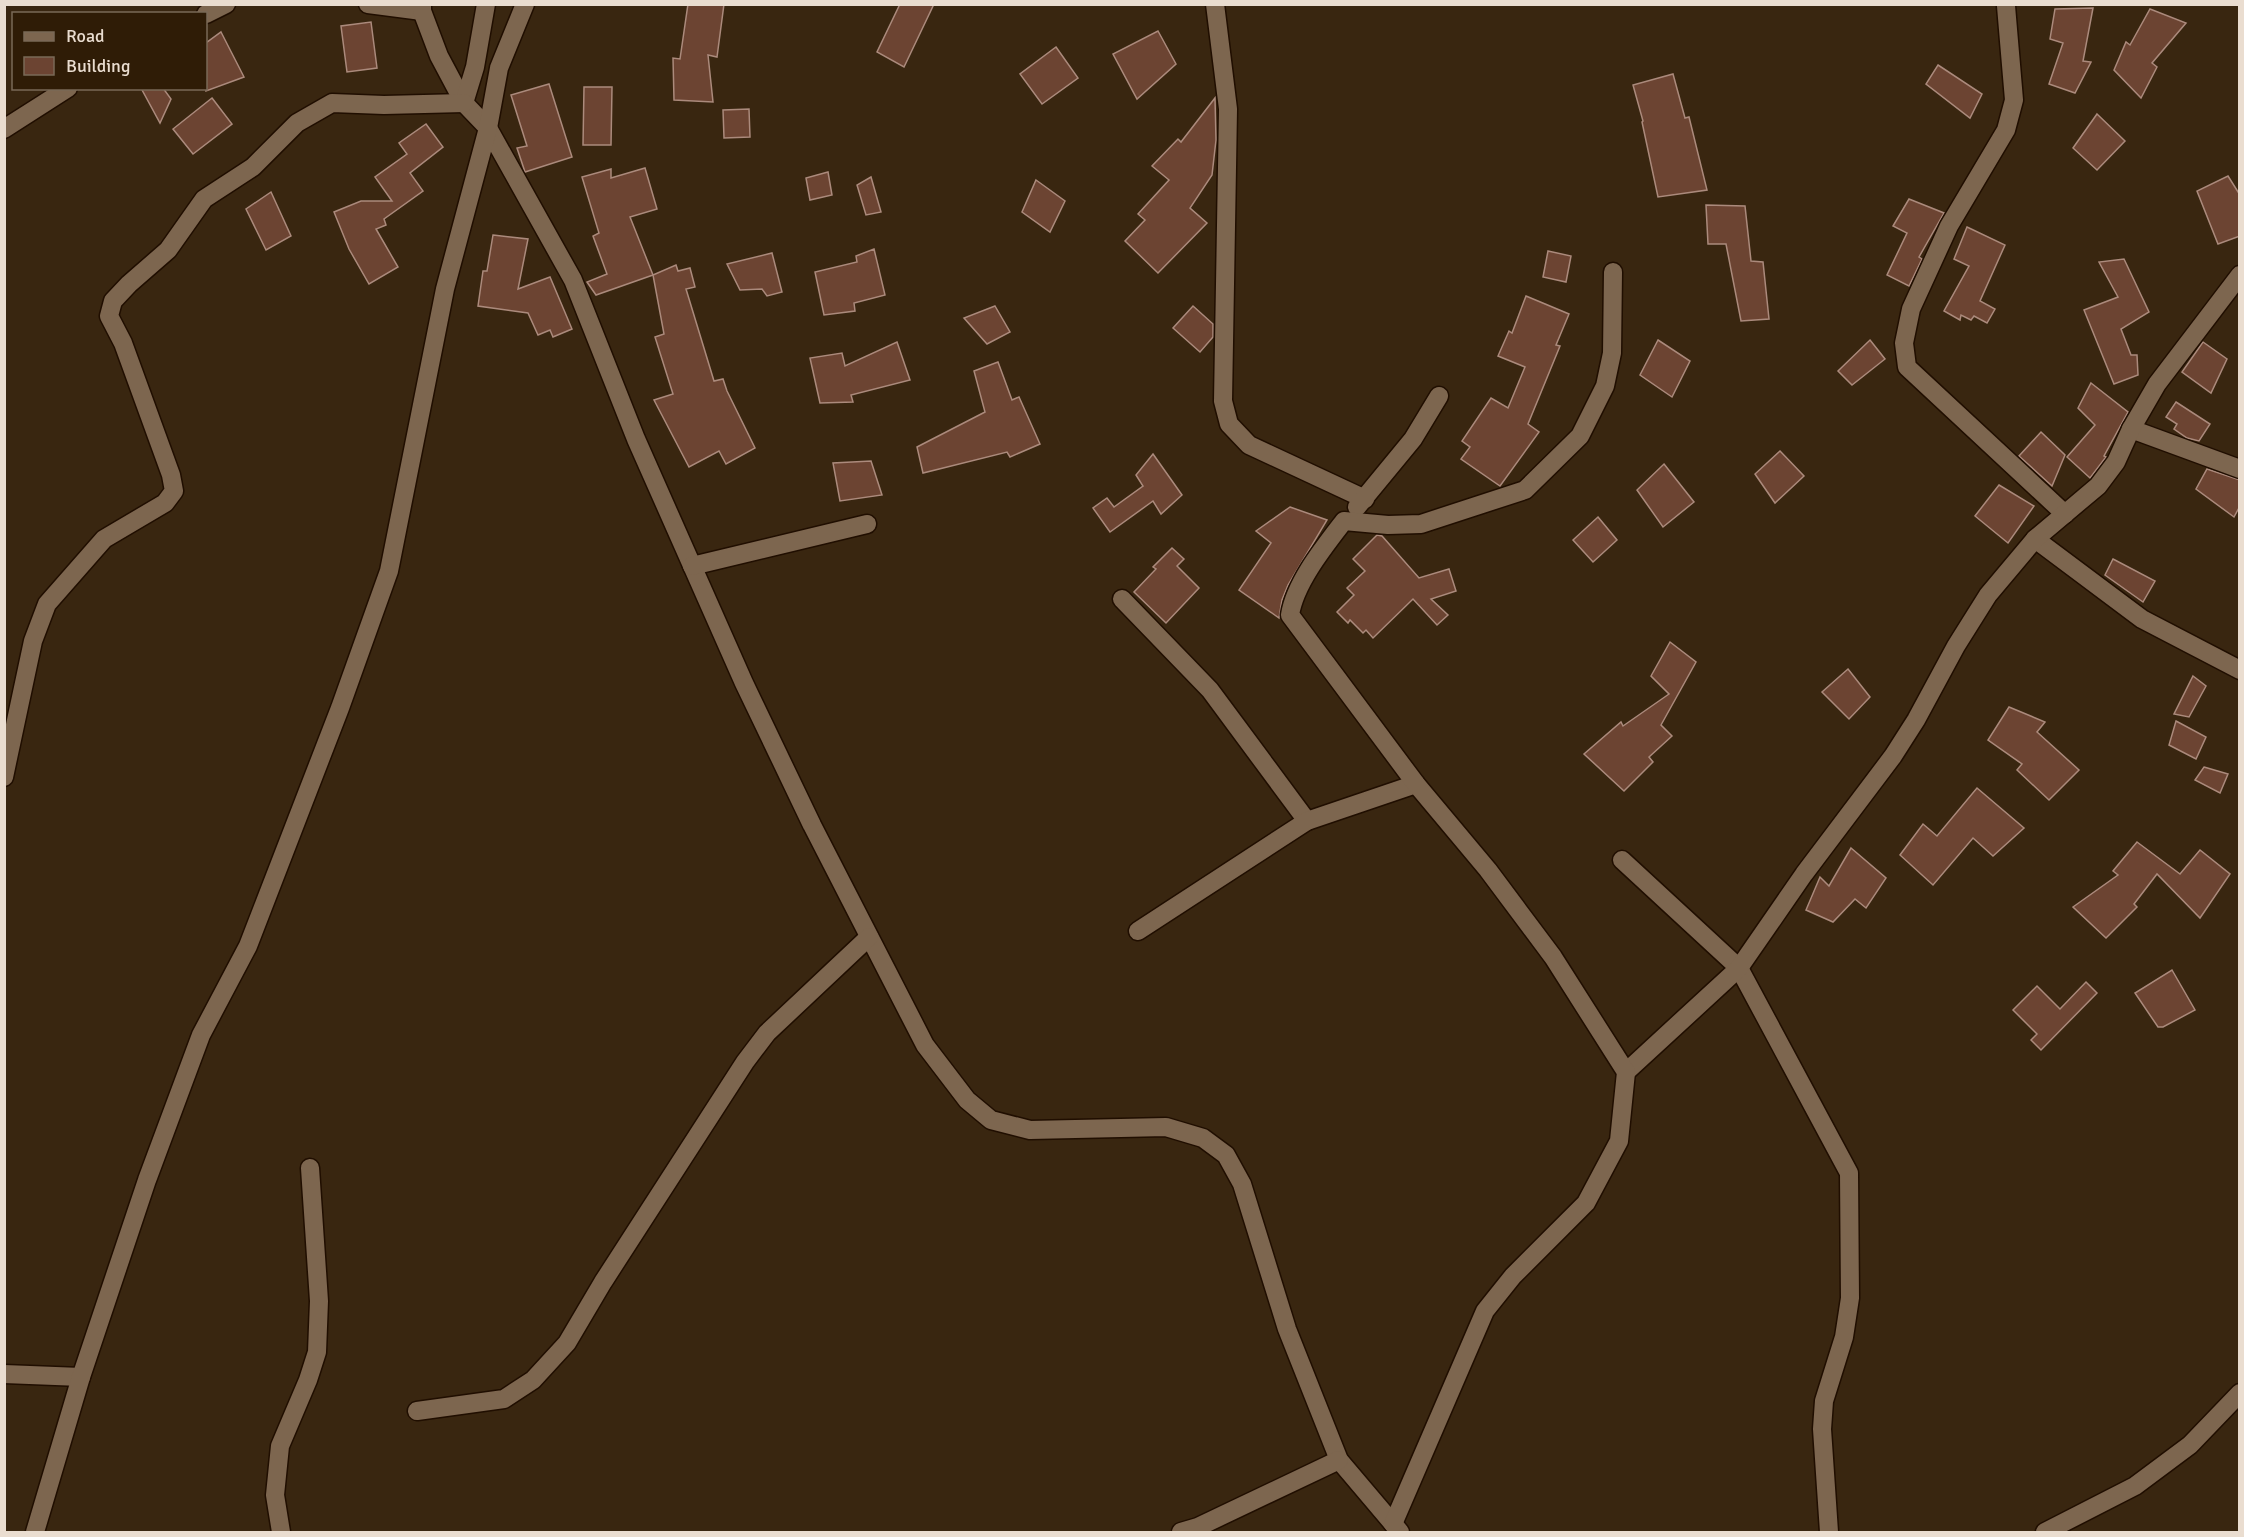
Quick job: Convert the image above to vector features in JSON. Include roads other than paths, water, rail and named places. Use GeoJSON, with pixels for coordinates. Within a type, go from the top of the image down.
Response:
{"type":"FeatureCollection","features":[{"type":"Feature","properties":{"kind":"street"},"geometry":{"type":"LineString","coordinates":[[207,14],[226,4]]}},
{"type":"Feature","properties":{"kind":"street"},"geometry":{"type":"LineString","coordinates":[[368,4],[422,8],[439,56],[464,103],[488,128],[573,280],[636,439],[744,683],[925,1045],[967,1100],[991,1120],[1030,1130],[1166,1127],[1203,1138],[1226,1155],[1242,1184],[1287,1329],[1339,1460],[1397,1528],[1485,1311],[1514,1276],[1587,1203],[1619,1142],[1626,1072],[1553,957],[1488,870],[1416,784],[1290,615],[1293,598],[1331,538],[1413,439],[1439,396]]}},
{"type":"Feature","properties":{"kind":"street"},"geometry":{"type":"LineString","coordinates":[[464,103],[475,67],[486,4]]}},
{"type":"Feature","properties":{"kind":"street"},"geometry":{"type":"LineString","coordinates":[[34,1533],[81,1377],[147,1180],[201,1035],[248,946],[340,708],[389,571],[445,289],[488,128],[499,68],[525,4]]}},
{"type":"Feature","properties":{"kind":"street"},"geometry":{"type":"LineString","coordinates":[[1215,4],[1228,109],[1223,401],[1229,424],[1249,445],[1365,499]]}},
{"type":"Feature","properties":{"kind":"street"},"geometry":{"type":"LineString","coordinates":[[2006,6],[2014,100],[2006,130],[1949,226],[1911,309],[1904,343],[1907,367],[2065,514]]}},
{"type":"Feature","properties":{"kind":"street"},"geometry":{"type":"LineString","coordinates":[[4,129],[65,90]]}},
{"type":"Feature","properties":{"kind":"street"},"geometry":{"type":"LineString","coordinates":[[4,777],[33,642],[47,604],[104,540],[165,503],[174,491],[171,475],[123,343],[109,316],[113,301],[168,250],[204,199],[254,167],[297,123],[332,103],[384,105],[464,103]]}},
{"type":"Feature","properties":{"kind":"street"},"geometry":{"type":"LineString","coordinates":[[1344,521],[1388,525],[1421,524],[1525,490],[1580,436],[1605,386],[1612,353],[1613,272]]}},
{"type":"Feature","properties":{"kind":"street"},"geometry":{"type":"LineString","coordinates":[[1626,1072],[1739,968],[1804,874],[1893,756],[1988,594],[2035,539],[2098,486],[2116,462],[2157,384],[2240,275]]}},
{"type":"Feature","properties":{"kind":"street"},"geometry":{"type":"LineString","coordinates":[[2132,429],[2240,469]]}},
{"type":"Feature","properties":{"kind":"street"},"geometry":{"type":"LineString","coordinates":[[692,566],[867,524]]}},
{"type":"Feature","properties":{"kind":"street"},"geometry":{"type":"LineString","coordinates":[[2035,539],[2142,619],[2240,670]]}},
{"type":"Feature","properties":{"kind":"street"},"geometry":{"type":"LineString","coordinates":[[1122,599],[1210,690],[1307,821]]}},
{"type":"Feature","properties":{"kind":"street"},"geometry":{"type":"LineString","coordinates":[[1138,931],[1307,821],[1416,784]]}},
{"type":"Feature","properties":{"kind":"street"},"geometry":{"type":"LineString","coordinates":[[1622,860],[1739,968],[1849,1173],[1850,1298],[1844,1337],[1824,1401],[1822,1429],[1829,1533]]}},
{"type":"Feature","properties":{"kind":"street"},"geometry":{"type":"LineString","coordinates":[[417,1411],[504,1399],[533,1380],[567,1343],[603,1282],[745,1062],[767,1033],[869,937]]}},
{"type":"Feature","properties":{"kind":"street"},"geometry":{"type":"LineString","coordinates":[[281,1533],[275,1495],[280,1446],[308,1380],[316,1352],[319,1301],[310,1168]]}},
{"type":"Feature","properties":{"kind":"street"},"geometry":{"type":"LineString","coordinates":[[4,1374],[81,1377]]}},
{"type":"Feature","properties":{"kind":"street"},"geometry":{"type":"LineString","coordinates":[[2044,1533],[2135,1486],[2190,1445],[2240,1393]]}},
{"type":"Feature","properties":{"kind":"street"},"geometry":{"type":"LineString","coordinates":[[1181,1533],[1339,1460]]}}]}
